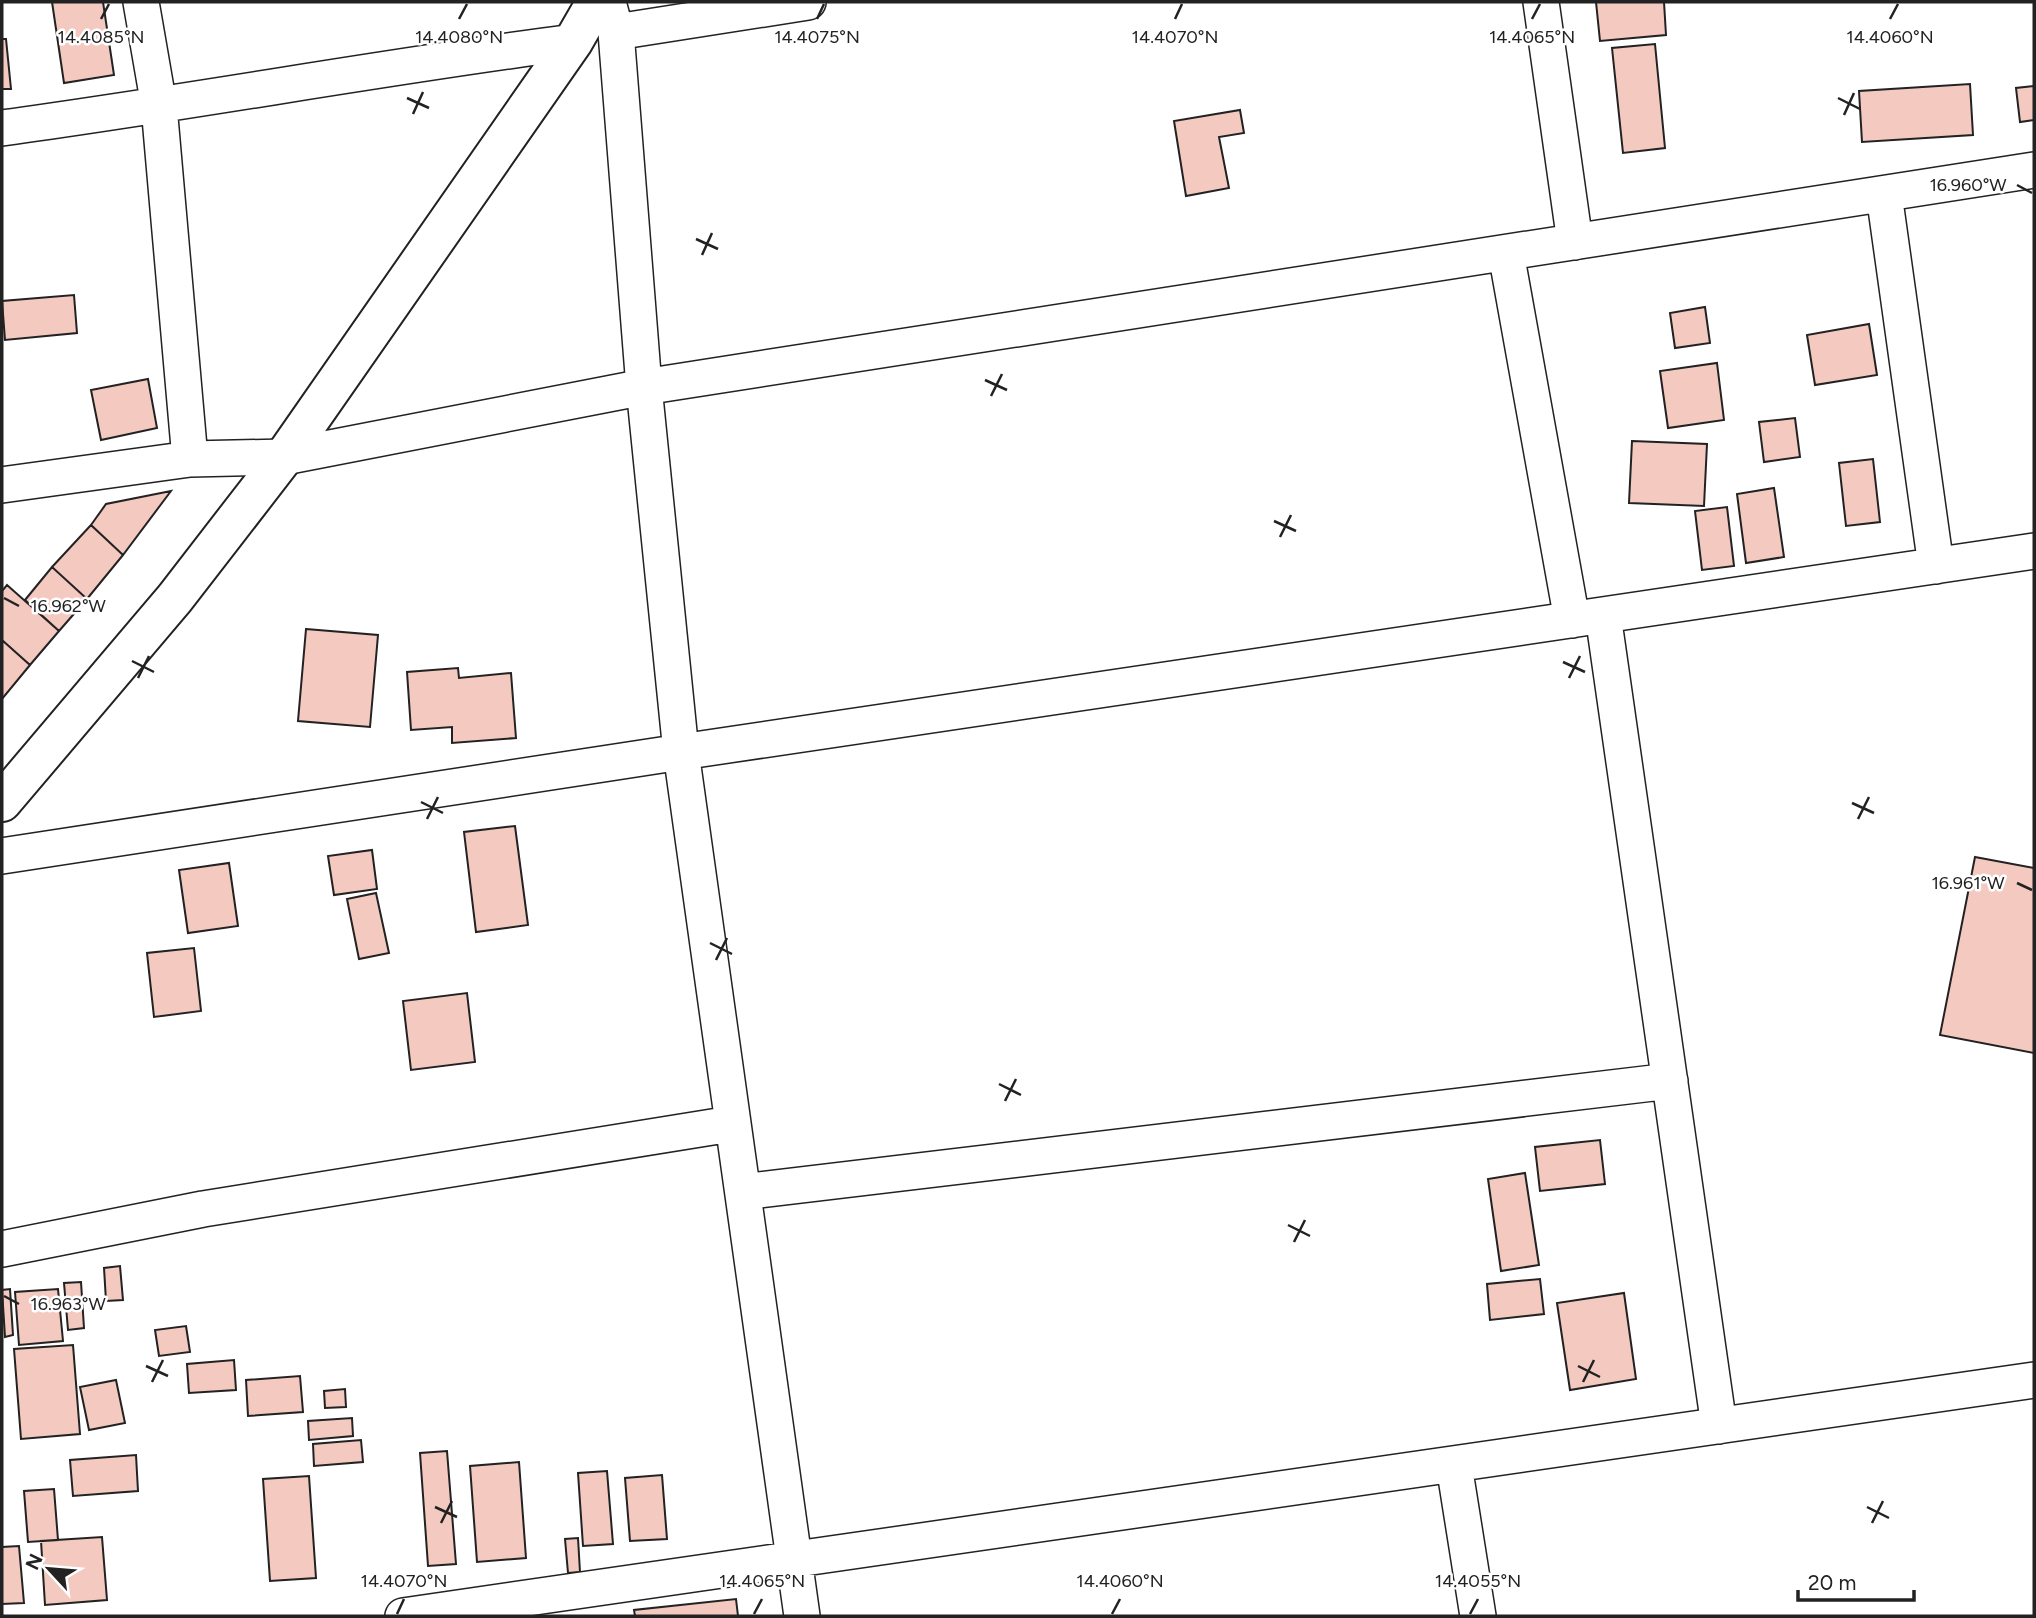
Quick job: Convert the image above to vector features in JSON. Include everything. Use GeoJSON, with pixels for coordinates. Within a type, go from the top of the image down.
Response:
{"type":"FeatureCollection","features":[{"type":"Feature","properties":{"kind":"street"},"geometry":{"type":"LineString","coordinates":[[141,2],[159,106],[190,459]]}},
{"type":"Feature","properties":{"kind":"street"},"geometry":{"type":"LineString","coordinates":[[2,802],[175,597],[284,457],[573,42],[607,12],[807,2]]}},
{"type":"Feature","properties":{"kind":"street"},"geometry":{"type":"LineString","coordinates":[[1541,2],[1576,242]]}},
{"type":"Feature","properties":{"kind":"street"},"geometry":{"type":"LineString","coordinates":[[607,12],[681,752],[802,1616]]}},
{"type":"Feature","properties":{"kind":"street"},"geometry":{"type":"LineString","coordinates":[[2,128],[573,42]]}},
{"type":"Feature","properties":{"kind":"street"},"geometry":{"type":"LineString","coordinates":[[2,485],[190,459],[284,457],[644,387],[2034,170]]}},
{"type":"Feature","properties":{"kind":"street"},"geometry":{"type":"LineString","coordinates":[[1884,194],[1936,566]]}},
{"type":"Feature","properties":{"kind":"street"},"geometry":{"type":"LineString","coordinates":[[1506,253],[1588,617],[1670,1081],[1719,1426]]}},
{"type":"Feature","properties":{"kind":"street"},"geometry":{"type":"LineString","coordinates":[[2,856],[2034,551]]}},
{"type":"Feature","properties":{"kind":"street"},"geometry":{"type":"LineString","coordinates":[[743,1192],[1670,1081]]}},
{"type":"Feature","properties":{"kind":"street"},"geometry":{"type":"LineString","coordinates":[[2,1249],[203,1209],[732,1124]]}},
{"type":"Feature","properties":{"kind":"street"},"geometry":{"type":"LineString","coordinates":[[403,1616],[2034,1380]]}},
{"type":"Feature","properties":{"kind":"street"},"geometry":{"type":"LineString","coordinates":[[1454,1465],[1478,1616]]}},
{"type":"Feature","properties":{"kind":"building"},"geometry":{"type":"Polygon","coordinates":[[[52,2],[103,2],[114,75],[64,83],[52,2]]]}},
{"type":"Feature","properties":{"kind":"building"},"geometry":{"type":"Polygon","coordinates":[[[1596,2],[1664,2],[1666,35],[1600,41],[1596,2]]]}},
{"type":"Feature","properties":{"kind":"building"},"geometry":{"type":"Polygon","coordinates":[[[2,39],[6,39],[11,89],[2,89],[2,39]]]}},
{"type":"Feature","properties":{"kind":"building"},"geometry":{"type":"Polygon","coordinates":[[[1655,44],[1665,148],[1623,153],[1612,48],[1655,44]]]}},
{"type":"Feature","properties":{"kind":"building"},"geometry":{"type":"Polygon","coordinates":[[[1970,84],[1973,135],[1862,142],[1859,91],[1970,84]]]}},
{"type":"Feature","properties":{"kind":"building"},"geometry":{"type":"Polygon","coordinates":[[[2034,86],[2034,120],[2020,122],[2016,88],[2034,86]]]}},
{"type":"Feature","properties":{"kind":"building"},"geometry":{"type":"Polygon","coordinates":[[[1240,110],[1244,133],[1219,137],[1229,188],[1186,196],[1174,121],[1240,110]]]}},
{"type":"Feature","properties":{"kind":"building"},"geometry":{"type":"Polygon","coordinates":[[[74,295],[77,333],[5,340],[2,301],[74,295]]]}},
{"type":"Feature","properties":{"kind":"building"},"geometry":{"type":"Polygon","coordinates":[[[1705,307],[1710,343],[1675,348],[1670,313],[1705,307]]]}},
{"type":"Feature","properties":{"kind":"building"},"geometry":{"type":"Polygon","coordinates":[[[1869,324],[1877,375],[1815,385],[1807,335],[1869,324]]]}},
{"type":"Feature","properties":{"kind":"building"},"geometry":{"type":"Polygon","coordinates":[[[1717,363],[1724,420],[1668,428],[1660,371],[1717,363]]]}},
{"type":"Feature","properties":{"kind":"building"},"geometry":{"type":"Polygon","coordinates":[[[148,379],[157,428],[101,440],[91,390],[148,379]]]}},
{"type":"Feature","properties":{"kind":"building"},"geometry":{"type":"Polygon","coordinates":[[[1795,418],[1800,457],[1764,462],[1759,422],[1795,418]]]}},
{"type":"Feature","properties":{"kind":"building"},"geometry":{"type":"Polygon","coordinates":[[[1632,441],[1707,444],[1704,506],[1629,503],[1632,441]]]}},
{"type":"Feature","properties":{"kind":"building"},"geometry":{"type":"Polygon","coordinates":[[[1873,459],[1880,522],[1846,526],[1839,463],[1873,459]]]}},
{"type":"Feature","properties":{"kind":"building"},"geometry":{"type":"Polygon","coordinates":[[[1774,488],[1784,557],[1746,563],[1737,494],[1774,488]]]}},
{"type":"Feature","properties":{"kind":"building"},"geometry":{"type":"Polygon","coordinates":[[[171,491],[123,555],[91,525],[106,504],[171,491]]]}},
{"type":"Feature","properties":{"kind":"building"},"geometry":{"type":"Polygon","coordinates":[[[1727,507],[1734,566],[1702,570],[1695,511],[1727,507]]]}},
{"type":"Feature","properties":{"kind":"building"},"geometry":{"type":"Polygon","coordinates":[[[91,525],[123,555],[87,599],[52,567],[91,525]]]}},
{"type":"Feature","properties":{"kind":"building"},"geometry":{"type":"Polygon","coordinates":[[[52,567],[87,599],[59,631],[25,600],[52,567]]]}},
{"type":"Feature","properties":{"kind":"building"},"geometry":{"type":"Polygon","coordinates":[[[7,585],[59,631],[30,665],[2,640],[2,591],[7,585]]]}},
{"type":"Feature","properties":{"kind":"building"},"geometry":{"type":"Polygon","coordinates":[[[306,629],[378,635],[370,727],[298,721],[306,629]]]}},
{"type":"Feature","properties":{"kind":"building"},"geometry":{"type":"Polygon","coordinates":[[[2,640],[30,665],[2,699],[2,640]]]}},
{"type":"Feature","properties":{"kind":"building"},"geometry":{"type":"Polygon","coordinates":[[[458,668],[459,678],[511,673],[516,738],[452,743],[452,727],[411,730],[407,672],[458,668]]]}},
{"type":"Feature","properties":{"kind":"building"},"geometry":{"type":"Polygon","coordinates":[[[515,826],[528,925],[476,932],[464,832],[515,826]]]}},
{"type":"Feature","properties":{"kind":"building"},"geometry":{"type":"Polygon","coordinates":[[[372,850],[377,889],[334,895],[328,856],[372,850]]]}},
{"type":"Feature","properties":{"kind":"building"},"geometry":{"type":"Polygon","coordinates":[[[1975,857],[2034,868],[2034,1053],[1940,1035],[1975,857]]]}},
{"type":"Feature","properties":{"kind":"building"},"geometry":{"type":"Polygon","coordinates":[[[229,863],[238,926],[188,933],[179,870],[229,863]]]}},
{"type":"Feature","properties":{"kind":"building"},"geometry":{"type":"Polygon","coordinates":[[[376,893],[389,953],[359,959],[347,899],[376,893]]]}},
{"type":"Feature","properties":{"kind":"building"},"geometry":{"type":"Polygon","coordinates":[[[194,948],[201,1011],[154,1017],[147,953],[194,948]]]}},
{"type":"Feature","properties":{"kind":"building"},"geometry":{"type":"Polygon","coordinates":[[[467,993],[475,1062],[411,1070],[403,1001],[467,993]]]}},
{"type":"Feature","properties":{"kind":"building"},"geometry":{"type":"Polygon","coordinates":[[[1600,1140],[1605,1184],[1540,1191],[1535,1147],[1600,1140]]]}},
{"type":"Feature","properties":{"kind":"building"},"geometry":{"type":"Polygon","coordinates":[[[1525,1173],[1539,1265],[1501,1271],[1488,1179],[1525,1173]]]}},
{"type":"Feature","properties":{"kind":"building"},"geometry":{"type":"Polygon","coordinates":[[[120,1266],[123,1300],[106,1301],[104,1268],[120,1266]]]}},
{"type":"Feature","properties":{"kind":"building"},"geometry":{"type":"Polygon","coordinates":[[[1540,1279],[1544,1314],[1490,1320],[1487,1284],[1540,1279]]]}},
{"type":"Feature","properties":{"kind":"building"},"geometry":{"type":"Polygon","coordinates":[[[81,1282],[84,1328],[68,1330],[64,1283],[81,1282]]]}},
{"type":"Feature","properties":{"kind":"building"},"geometry":{"type":"Polygon","coordinates":[[[10,1289],[13,1335],[5,1337],[2,1290],[10,1289]]]}},
{"type":"Feature","properties":{"kind":"building"},"geometry":{"type":"Polygon","coordinates":[[[58,1289],[63,1341],[19,1345],[15,1292],[58,1289]]]}},
{"type":"Feature","properties":{"kind":"building"},"geometry":{"type":"Polygon","coordinates":[[[1624,1293],[1636,1379],[1570,1390],[1557,1303],[1624,1293]]]}},
{"type":"Feature","properties":{"kind":"building"},"geometry":{"type":"Polygon","coordinates":[[[186,1326],[190,1352],[159,1356],[155,1330],[186,1326]]]}},
{"type":"Feature","properties":{"kind":"building"},"geometry":{"type":"Polygon","coordinates":[[[73,1345],[80,1434],[21,1439],[14,1349],[73,1345]]]}},
{"type":"Feature","properties":{"kind":"building"},"geometry":{"type":"Polygon","coordinates":[[[234,1360],[236,1390],[189,1393],[187,1364],[234,1360]]]}},
{"type":"Feature","properties":{"kind":"building"},"geometry":{"type":"Polygon","coordinates":[[[300,1376],[303,1412],[248,1416],[246,1380],[300,1376]]]}},
{"type":"Feature","properties":{"kind":"building"},"geometry":{"type":"Polygon","coordinates":[[[116,1380],[125,1423],[89,1430],[80,1387],[116,1380]]]}},
{"type":"Feature","properties":{"kind":"building"},"geometry":{"type":"Polygon","coordinates":[[[345,1389],[346,1407],[325,1408],[324,1391],[345,1389]]]}},
{"type":"Feature","properties":{"kind":"building"},"geometry":{"type":"Polygon","coordinates":[[[352,1418],[353,1436],[309,1440],[308,1421],[352,1418]]]}},
{"type":"Feature","properties":{"kind":"building"},"geometry":{"type":"Polygon","coordinates":[[[361,1440],[363,1462],[314,1466],[313,1444],[361,1440]]]}},
{"type":"Feature","properties":{"kind":"building"},"geometry":{"type":"Polygon","coordinates":[[[447,1451],[456,1564],[428,1566],[420,1453],[447,1451]]]}},
{"type":"Feature","properties":{"kind":"building"},"geometry":{"type":"Polygon","coordinates":[[[136,1455],[138,1491],[73,1496],[70,1460],[136,1455]]]}},
{"type":"Feature","properties":{"kind":"building"},"geometry":{"type":"Polygon","coordinates":[[[519,1462],[526,1558],[477,1562],[470,1466],[519,1462]]]}},
{"type":"Feature","properties":{"kind":"building"},"geometry":{"type":"Polygon","coordinates":[[[607,1471],[613,1544],[583,1546],[578,1473],[607,1471]]]}},
{"type":"Feature","properties":{"kind":"building"},"geometry":{"type":"Polygon","coordinates":[[[662,1475],[667,1539],[630,1541],[625,1478],[662,1475]]]}},
{"type":"Feature","properties":{"kind":"building"},"geometry":{"type":"Polygon","coordinates":[[[309,1476],[316,1578],[270,1581],[263,1479],[309,1476]]]}},
{"type":"Feature","properties":{"kind":"building"},"geometry":{"type":"Polygon","coordinates":[[[54,1489],[58,1540],[28,1542],[24,1491],[54,1489]]]}},
{"type":"Feature","properties":{"kind":"building"},"geometry":{"type":"Polygon","coordinates":[[[102,1537],[107,1600],[45,1605],[41,1541],[102,1537]]]}},
{"type":"Feature","properties":{"kind":"building"},"geometry":{"type":"Polygon","coordinates":[[[578,1538],[580,1572],[568,1573],[565,1539],[578,1538]]]}},
{"type":"Feature","properties":{"kind":"building"},"geometry":{"type":"Polygon","coordinates":[[[19,1546],[24,1603],[2,1604],[2,1547],[19,1546]]]}},
{"type":"Feature","properties":{"kind":"building"},"geometry":{"type":"Polygon","coordinates":[[[736,1599],[738,1616],[635,1616],[634,1610],[736,1599]]]}}]}
